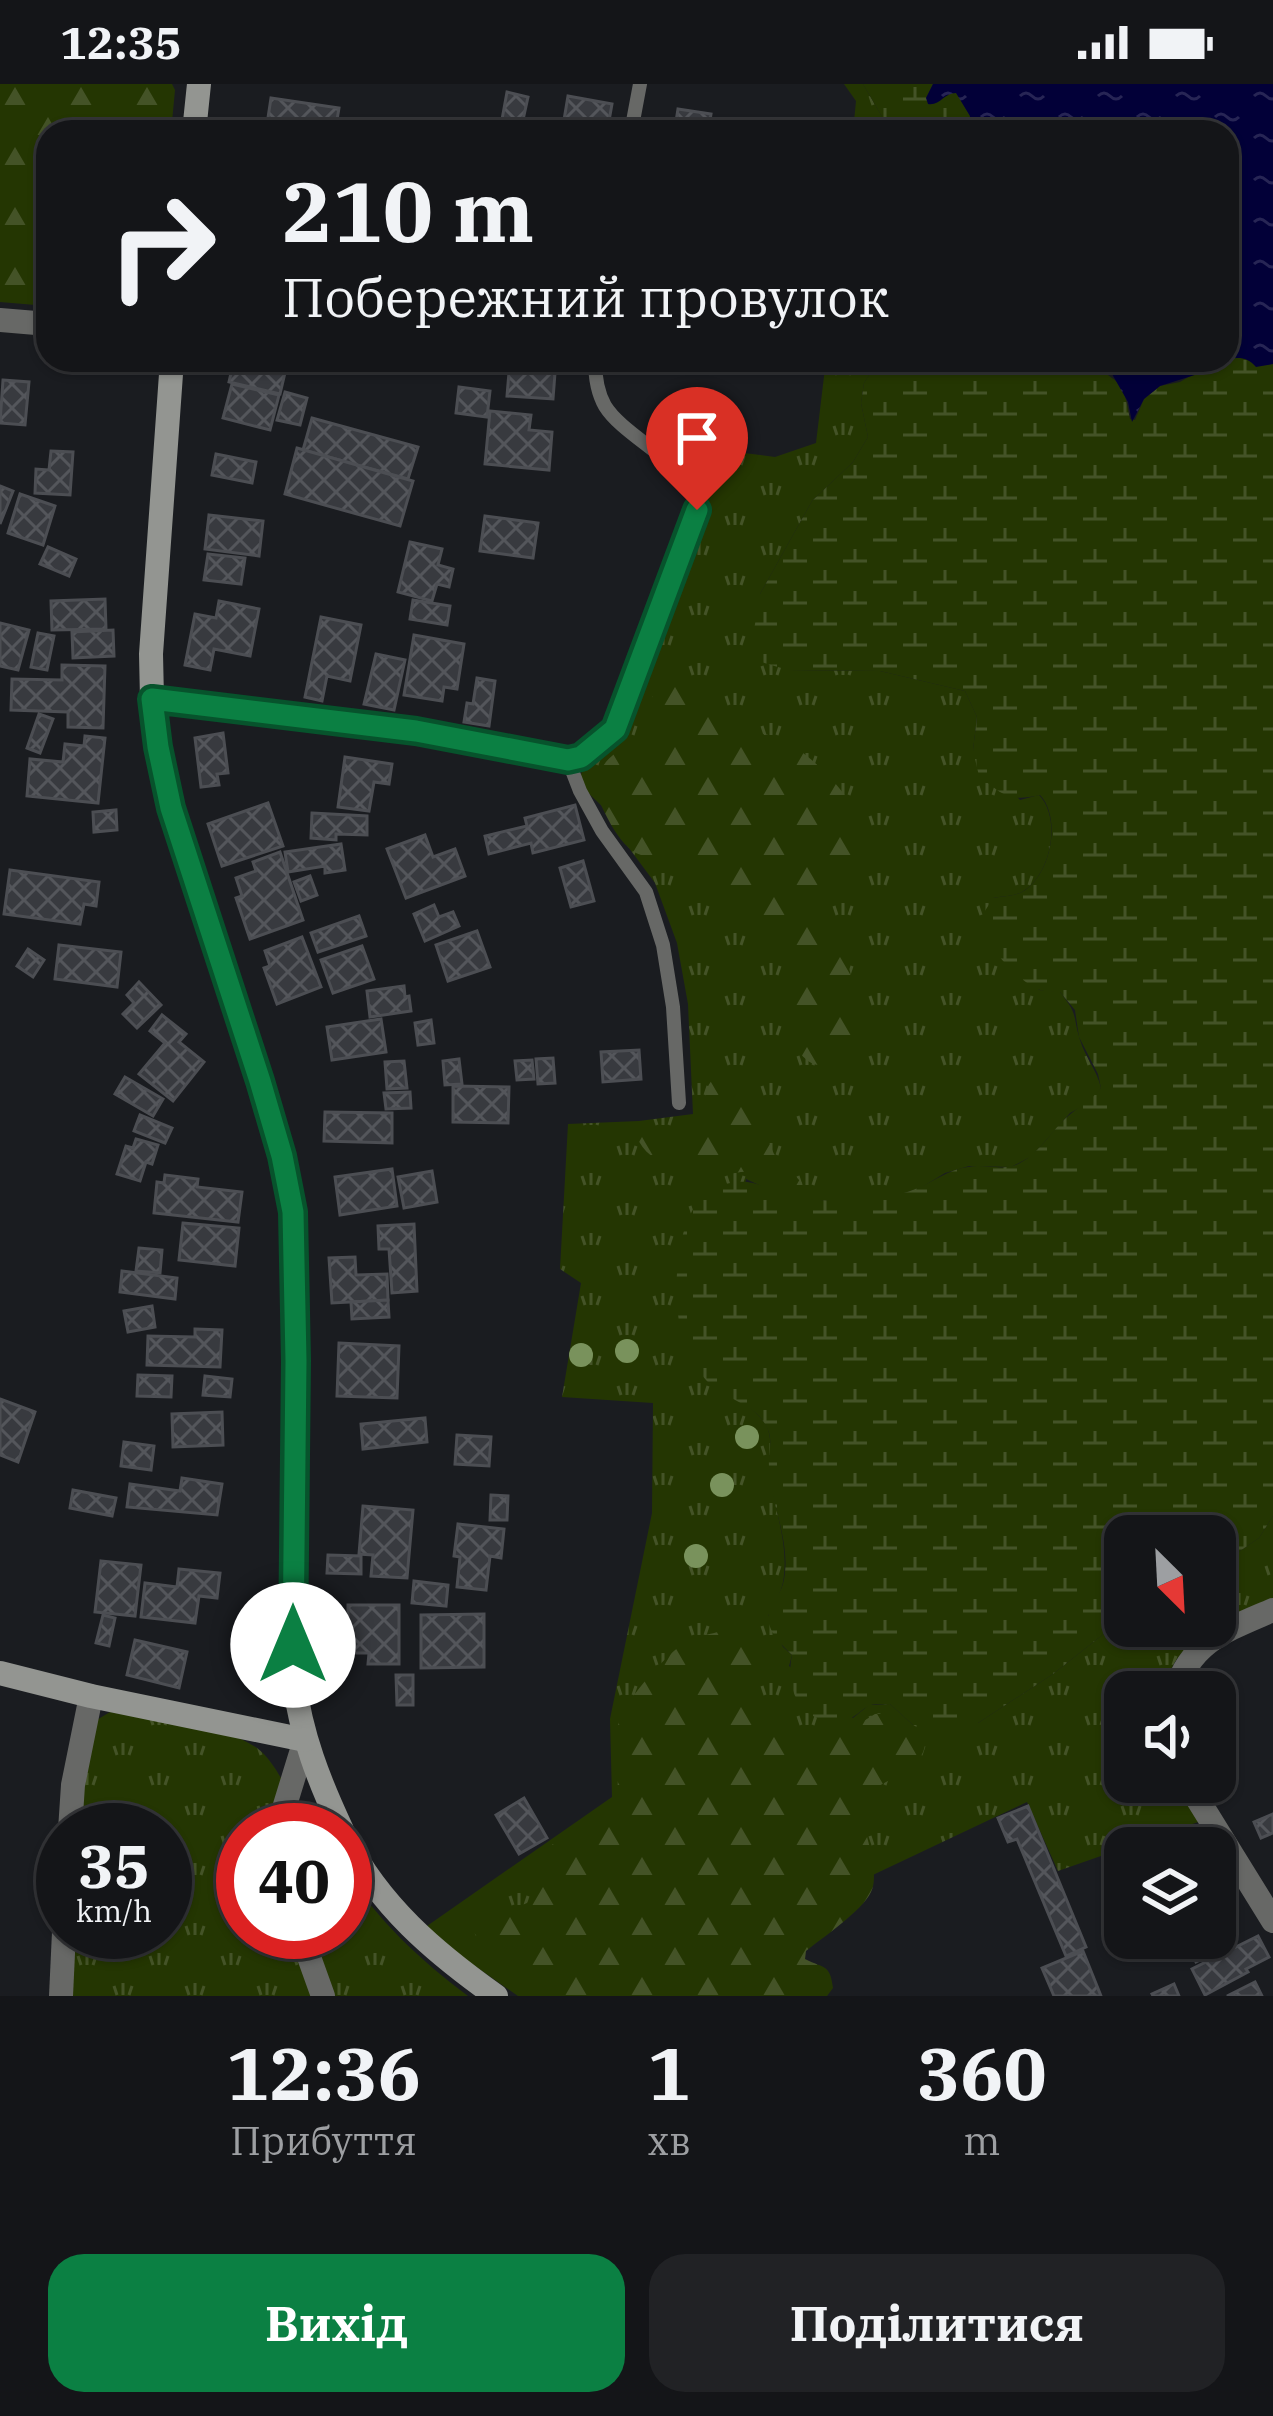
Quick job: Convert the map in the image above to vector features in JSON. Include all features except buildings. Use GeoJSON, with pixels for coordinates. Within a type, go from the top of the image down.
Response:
{"type":"FeatureCollection","features":[{"type":"Feature","properties":{"kind":"street"},"geometry":{"type":"LineString","coordinates":[[195,120],[199,84]]}},
{"type":"Feature","properties":{"kind":"street"},"geometry":{"type":"LineString","coordinates":[[0,320],[36,323]]}},
{"type":"Feature","properties":{"kind":"street"},"geometry":{"type":"LineString","coordinates":[[164,372],[152,699],[171,808],[260,1081],[293,1212],[294,1682],[305,1740],[329,1803]]}},
{"type":"Feature","properties":{"kind":"street"},"geometry":{"type":"LineString","coordinates":[[1183,1671],[1216,1635],[1273,1610]]}},
{"type":"Feature","properties":{"kind":"street"},"geometry":{"type":"LineString","coordinates":[[0,1673],[305,1740]]}},
{"type":"Feature","properties":{"kind":"street"},"geometry":{"type":"LineString","coordinates":[[72,1803],[91,1696]]}},
{"type":"Feature","properties":{"kind":"street"},"geometry":{"type":"LineString","coordinates":[[286,1803],[305,1740]]}},
{"type":"Feature","properties":{"kind":"street"},"geometry":{"type":"LineString","coordinates":[[1200,1803],[1273,1921]]}},
{"type":"Feature","properties":{"kind":"street"},"geometry":{"type":"LineString","coordinates":[[372,1883],[448,1962],[496,1996]]}},
{"type":"Feature","properties":{"kind":"street"},"geometry":{"type":"LineString","coordinates":[[61,1996],[63,1959]]}},
{"type":"Feature","properties":{"kind":"street"},"geometry":{"type":"LineString","coordinates":[[310,1959],[323,1996]]}},
{"type":"Feature","properties":{"kind":"lane"},"geometry":{"type":"LineString","coordinates":[[634,120],[640,84]]}},
{"type":"Feature","properties":{"kind":"lane"},"geometry":{"type":"LineString","coordinates":[[152,699],[416,731],[568,760],[581,757],[615,729],[697,510],[693,489],[608,411],[596,372]]}},
{"type":"Feature","properties":{"kind":"lane"},"geometry":{"type":"LineString","coordinates":[[568,760],[602,831],[646,892],[663,945],[674,1007],[680,1103]]}},
{"type":"Feature","properties":{"kind":"green space"},"geometry":{"type":"Polygon","coordinates":[[[0,84],[172,84],[172,120],[36,120],[36,305],[0,302],[0,84]]]}},
{"type":"Feature","properties":{"kind":"green space"},"geometry":{"type":"Polygon","coordinates":[[[844,84],[863,84],[884,120],[854,120],[856,101],[844,84]]]}},
{"type":"Feature","properties":{"kind":"green space"},"geometry":{"type":"Polygon","coordinates":[[[863,84],[933,84],[926,98],[956,92],[970,116],[970,120],[884,120],[863,84]]]}},
{"type":"Feature","properties":{"kind":"green space"},"geometry":{"type":"Polygon","coordinates":[[[1239,357],[1256,366],[1273,364],[1273,1516],[1259,1538],[1236,1554],[1236,1515],[1104,1515],[1104,1634],[1053,1674],[978,1723],[938,1738],[913,1725],[890,1704],[871,1705],[847,1719],[819,1719],[800,1705],[791,1682],[792,1655],[769,1623],[782,1588],[785,1554],[770,1481],[768,1430],[756,1414],[706,1380],[681,1331],[678,1261],[690,1216],[700,1199],[729,1183],[752,1183],[810,1199],[865,1201],[904,1193],[961,1168],[1013,1166],[1036,1151],[1101,1088],[1079,1037],[1075,1010],[1060,992],[1031,986],[1011,969],[993,948],[983,925],[993,898],[1022,892],[1040,873],[1052,832],[1047,805],[1040,795],[1007,795],[979,776],[973,750],[977,717],[965,691],[880,671],[788,670],[761,662],[752,642],[760,594],[812,501],[853,462],[868,437],[861,403],[871,372],[1103,372],[1116,381],[1130,419],[1135,420],[1144,399],[1160,386],[1197,372],[1239,372],[1239,357]]]}},
{"type":"Feature","properties":{"kind":"green space"},"geometry":{"type":"Polygon","coordinates":[[[825,372],[871,372],[861,403],[868,437],[853,462],[812,501],[760,594],[788,670],[880,671],[965,691],[977,717],[973,750],[1020,800],[1039,795],[1046,805],[1050,846],[1040,873],[1022,892],[993,898],[1039,990],[1060,992],[1070,1006],[1101,1088],[1092,1101],[1070,1113],[1032,1156],[1011,1167],[969,1166],[891,1198],[856,1203],[788,1198],[746,1179],[707,1381],[754,1412],[768,1431],[785,1568],[768,1616],[792,1655],[789,1666],[853,1718],[869,1705],[890,1704],[913,1725],[978,1723],[1104,1634],[1104,1647],[1187,1647],[1171,1671],[1104,1671],[1104,1803],[1191,1803],[1201,1821],[1184,1827],[1104,1827],[1104,1855],[1058,1871],[1027,1802],[839,1891],[796,1845],[805,1996],[518,1996],[427,1926],[612,1797],[610,1719],[652,1513],[653,1403],[562,1397],[581,1283],[560,1269],[568,1124],[693,1114],[688,1004],[677,943],[655,883],[580,778],[583,768],[621,730],[706,508],[700,487],[649,441],[775,457],[816,443],[825,372]]]}},
{"type":"Feature","properties":{"kind":"green space"},"geometry":{"type":"Polygon","coordinates":[[[679,672],[711,687],[738,727],[783,740],[817,764],[850,802],[861,823],[866,865],[855,883],[823,883],[813,887],[810,895],[813,908],[840,944],[855,993],[851,1042],[831,1064],[805,1059],[791,1037],[795,978],[780,942],[719,909],[703,881],[680,858],[632,851],[611,825],[592,785],[614,754],[662,730],[651,700],[662,679],[679,672]]]}},
{"type":"Feature","properties":{"kind":"green space"},"geometry":{"type":"Polygon","coordinates":[[[715,1077],[734,1079],[745,1088],[774,1154],[803,1189],[788,1188],[750,1172],[685,1169],[661,1161],[643,1147],[637,1137],[648,1126],[682,1130],[705,1122],[710,1115],[707,1090],[715,1077]]]}},
{"type":"Feature","properties":{"kind":"green space"},"geometry":{"type":"Polygon","coordinates":[[[1273,1516],[1273,1602],[1236,1618],[1236,1554],[1259,1538],[1273,1516]]]}},
{"type":"Feature","properties":{"kind":"green space"},"geometry":{"type":"Polygon","coordinates":[[[722,1631],[744,1648],[764,1714],[785,1740],[809,1741],[825,1729],[857,1725],[875,1714],[888,1713],[925,1745],[915,1764],[858,1805],[874,1884],[851,1916],[806,1951],[805,1959],[828,1971],[833,1988],[827,1996],[541,1996],[468,1926],[520,1906],[539,1892],[538,1861],[545,1851],[596,1821],[612,1805],[618,1785],[618,1727],[629,1702],[678,1647],[722,1631]]]}},
{"type":"Feature","properties":{"kind":"green space"},"geometry":{"type":"Polygon","coordinates":[[[110,1712],[226,1733],[257,1748],[270,1762],[281,1778],[278,1803],[216,1803],[216,1959],[301,1959],[314,1996],[71,1996],[73,1959],[192,1959],[192,1803],[81,1803],[95,1721],[110,1712]]]}},
{"type":"Feature","properties":{"kind":"green space"},"geometry":{"type":"Polygon","coordinates":[[[372,1906],[400,1938],[468,1996],[332,1996],[319,1959],[372,1959],[372,1906]]]}},
{"type":"Feature","properties":{"kind":"water"},"geometry":{"type":"Polygon","coordinates":[[[933,84],[1273,84],[1273,364],[1256,367],[1239,358],[1239,120],[970,120],[956,93],[936,103],[928,104],[933,84]]]}},
{"type":"Feature","properties":{"kind":"water"},"geometry":{"type":"Polygon","coordinates":[[[1201,372],[1160,386],[1144,399],[1132,422],[1128,402],[1112,374],[1098,373],[1201,372]]]}},
{"type":"Feature","properties":{"kind":"route"},"geometry":{"type":"LineString","coordinates":[[293,1645],[293,1212],[260,1081],[171,808],[152,699],[416,731],[568,760],[581,757],[615,729],[697,510]]}}]}
